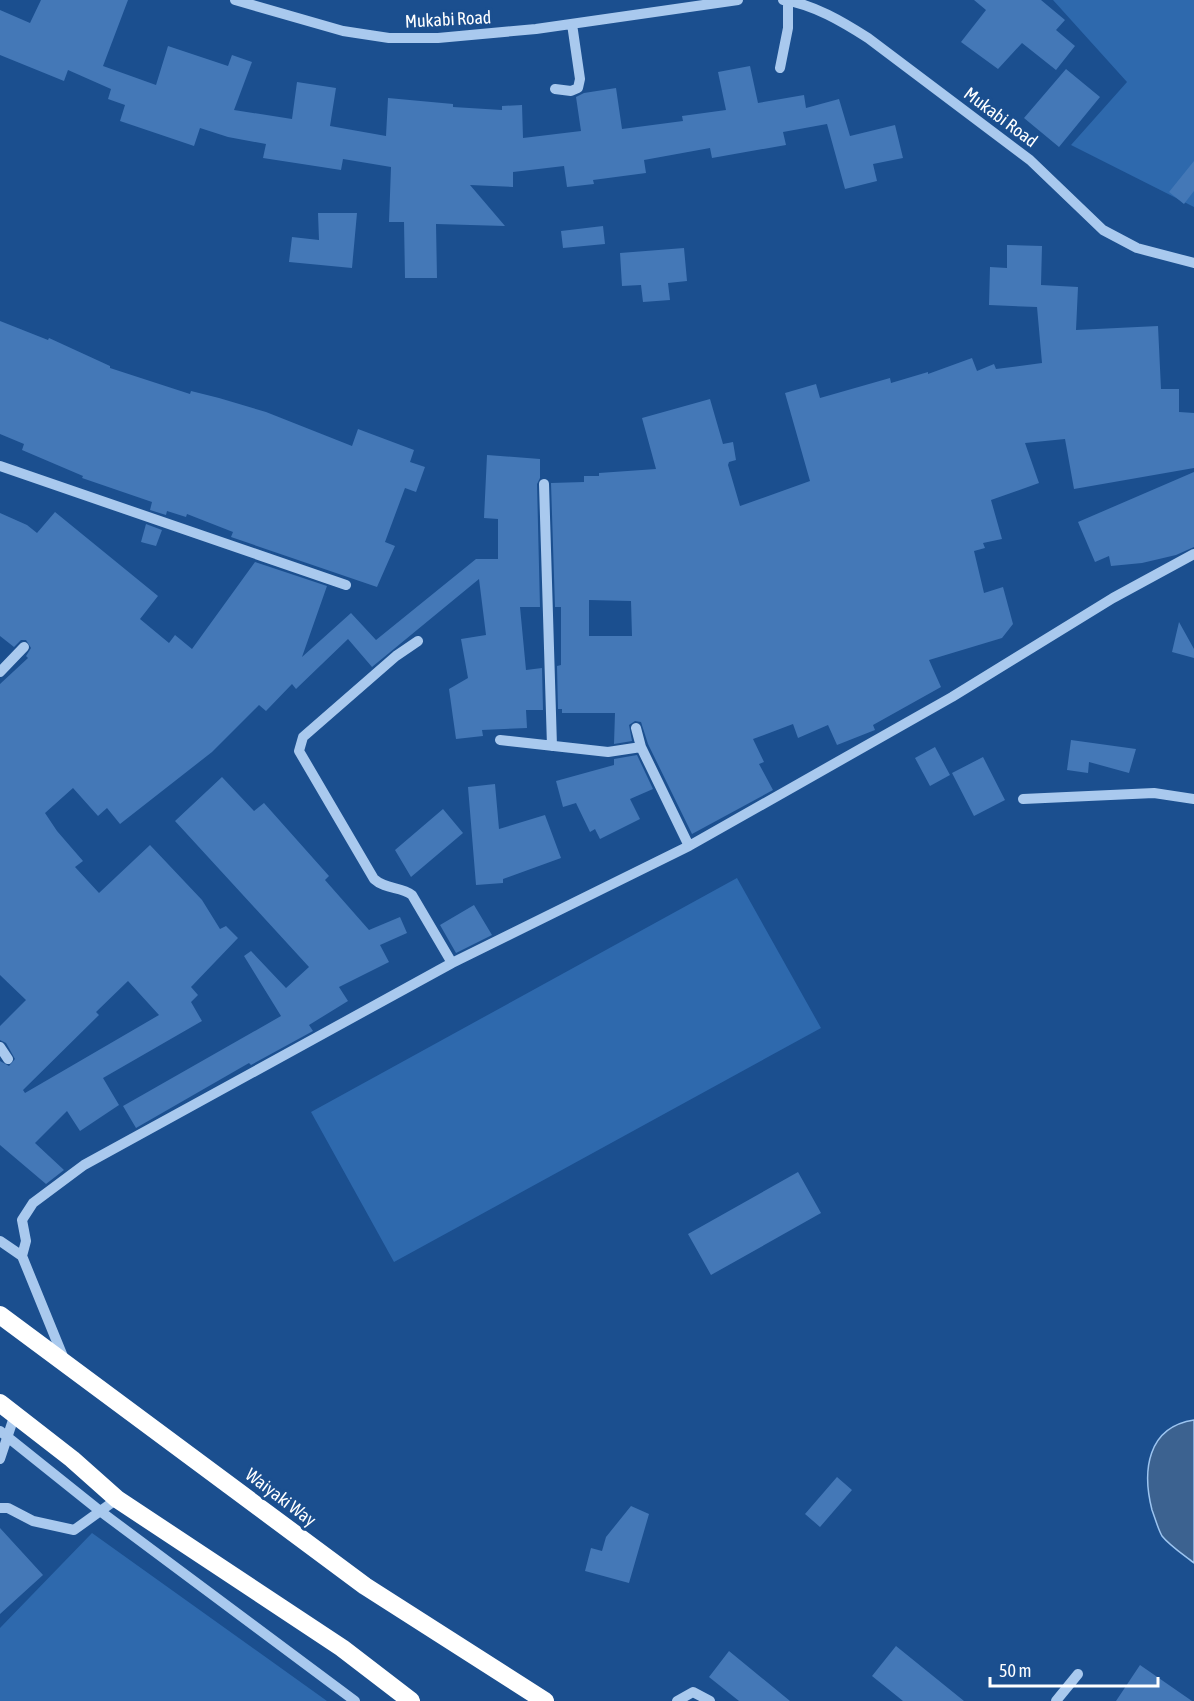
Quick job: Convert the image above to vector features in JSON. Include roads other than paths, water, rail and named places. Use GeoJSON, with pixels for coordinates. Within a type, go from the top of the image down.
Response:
{"type":"FeatureCollection","features":[{"type":"Feature","properties":{"kind":"highway","name":"Waiyaki Way"},"geometry":{"type":"LineString","coordinates":[[0,1315],[64,1360],[365,1586],[545,1701]]}},
{"type":"Feature","properties":{"kind":"highway"},"geometry":{"type":"LineString","coordinates":[[7,1409],[117,1499],[342,1648],[411,1701]]}},
{"type":"Feature","properties":{"kind":"street","name":"Mukabi Road"},"geometry":{"type":"LineString","coordinates":[[235,0],[343,31],[388,38],[438,38],[572,24],[738,0]]}},
{"type":"Feature","properties":{"kind":"street","name":"Mukabi Road"},"geometry":{"type":"LineString","coordinates":[[783,0],[842,21],[868,38],[1030,160],[1103,230],[1137,248],[1194,264]]}},
{"type":"Feature","properties":{"kind":"street"},"geometry":{"type":"LineString","coordinates":[[780,68],[788,28],[788,1]]}},
{"type":"Feature","properties":{"kind":"street"},"geometry":{"type":"LineString","coordinates":[[555,89],[571,91],[578,88],[580,79],[572,24]]}},
{"type":"Feature","properties":{"kind":"street"},"geometry":{"type":"LineString","coordinates":[[0,466],[346,585]]}},
{"type":"Feature","properties":{"kind":"street"},"geometry":{"type":"LineString","coordinates":[[544,484],[552,747]]}},
{"type":"Feature","properties":{"kind":"street"},"geometry":{"type":"LineString","coordinates":[[22,1256],[26,1241],[22,1220],[33,1203],[84,1165],[452,963],[688,846],[952,697],[1113,598],[1194,554]]}},
{"type":"Feature","properties":{"kind":"street"},"geometry":{"type":"LineString","coordinates":[[418,641],[396,656],[303,737],[299,751],[374,879],[380,885],[412,895],[452,963]]}},
{"type":"Feature","properties":{"kind":"street"},"geometry":{"type":"LineString","coordinates":[[0,672],[24,647]]}},
{"type":"Feature","properties":{"kind":"street"},"geometry":{"type":"LineString","coordinates":[[636,728],[641,747],[688,846]]}},
{"type":"Feature","properties":{"kind":"street"},"geometry":{"type":"LineString","coordinates":[[500,740],[608,752],[641,747]]}},
{"type":"Feature","properties":{"kind":"street"},"geometry":{"type":"LineString","coordinates":[[1023,799],[1154,793],[1194,799]]}},
{"type":"Feature","properties":{"kind":"street"},"geometry":{"type":"LineString","coordinates":[[0,1047],[8,1059]]}},
{"type":"Feature","properties":{"kind":"street"},"geometry":{"type":"LineString","coordinates":[[0,1241],[22,1256],[64,1360]]}},
{"type":"Feature","properties":{"kind":"street"},"geometry":{"type":"LineString","coordinates":[[0,1459],[7,1409]]}},
{"type":"Feature","properties":{"kind":"street"},"geometry":{"type":"LineString","coordinates":[[4,1433],[100,1511],[355,1701]]}},
{"type":"Feature","properties":{"kind":"street"},"geometry":{"type":"LineString","coordinates":[[0,1508],[9,1508],[33,1521],[74,1530],[117,1499]]}},
{"type":"Feature","properties":{"kind":"street"},"geometry":{"type":"LineString","coordinates":[[1056,1701],[1078,1674]]}},
{"type":"Feature","properties":{"kind":"street"},"geometry":{"type":"LineString","coordinates":[[677,1701],[693,1692],[710,1701]]}}]}
